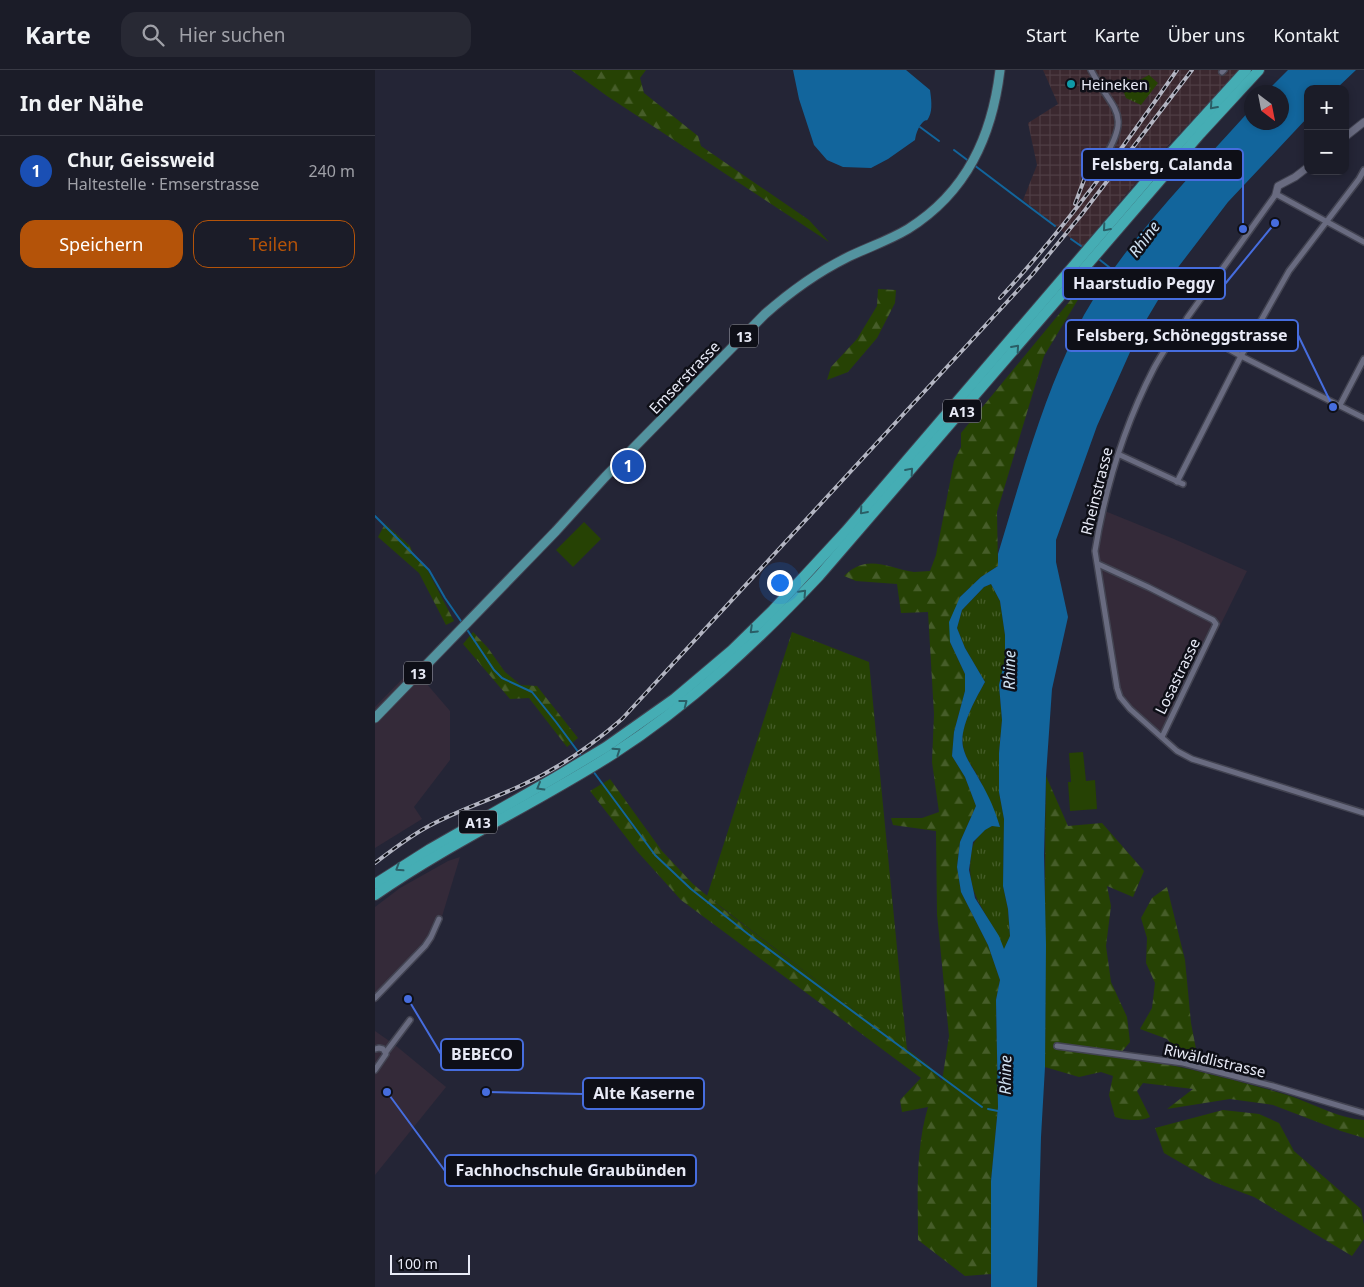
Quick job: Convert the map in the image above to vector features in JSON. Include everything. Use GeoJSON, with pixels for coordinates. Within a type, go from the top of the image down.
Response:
{"type":"FeatureCollection","features":[{"type":"Feature","properties":{"kind":"highway","name":"A13"},"geometry":{"type":"LineString","coordinates":[[640,730],[732,650],[798,584],[846,531],[1166,158],[1246,70]]}},
{"type":"Feature","properties":{"kind":"highway","name":"A13"},"geometry":{"type":"LineString","coordinates":[[375,895],[587,764],[694,695],[740,656],[819,576],[1193,142],[1259,70]]}},
{"type":"Feature","properties":{"kind":"highway","name":"A13"},"geometry":{"type":"LineString","coordinates":[[375,884],[429,849],[587,764]]}},
{"type":"Feature","properties":{"kind":"main road","name":"Emserstrasse"},"geometry":{"type":"LineString","coordinates":[[375,718],[605,477],[765,314],[791,292],[822,271],[887,240],[919,221],[939,205],[962,179],[979,150],[992,116],[1000,70]]}},
{"type":"Feature","properties":{"kind":"street"},"geometry":{"type":"LineString","coordinates":[[1091,70],[1119,116],[1116,135],[1103,160]]}},
{"type":"Feature","properties":{"kind":"street"},"geometry":{"type":"LineString","coordinates":[[1349,134],[1364,122]]}},
{"type":"Feature","properties":{"kind":"street","name":"Rheinstrasse"},"geometry":{"type":"LineString","coordinates":[[1304,170],[1278,186],[1276,194],[1184,324],[1178,329],[1155,366],[1130,422],[1120,450],[1095,551],[1119,693],[1126,705],[1177,751],[1192,759],[1364,813]]}},
{"type":"Feature","properties":{"kind":"street"},"geometry":{"type":"LineString","coordinates":[[1120,456],[1180,483],[1241,356],[1289,271],[1350,192],[1364,170]]}},
{"type":"Feature","properties":{"kind":"street"},"geometry":{"type":"LineString","coordinates":[[1276,194],[1364,242]]}},
{"type":"Feature","properties":{"kind":"street"},"geometry":{"type":"LineString","coordinates":[[1184,324],[1241,356],[1364,418]]}},
{"type":"Feature","properties":{"kind":"street"},"geometry":{"type":"LineString","coordinates":[[1340,405],[1364,359]]}},
{"type":"Feature","properties":{"kind":"street","name":"Losastrasse"},"geometry":{"type":"LineString","coordinates":[[1098,564],[1148,586],[1215,622],[1215,626],[1162,737]]}},
{"type":"Feature","properties":{"kind":"street"},"geometry":{"type":"LineString","coordinates":[[375,998],[425,946],[439,919]]}},
{"type":"Feature","properties":{"kind":"street"},"geometry":{"type":"LineString","coordinates":[[375,1070],[410,1020]]}},
{"type":"Feature","properties":{"kind":"street","name":"Riwäldlistrasse"},"geometry":{"type":"LineString","coordinates":[[1057,1046],[1183,1063],[1273,1086],[1364,1114]]}},
{"type":"Feature","properties":{"kind":"street"},"geometry":{"type":"LineString","coordinates":[[375,1049],[381,1048],[387,1053]]}},
{"type":"Feature","properties":{"kind":"shaded area"},"geometry":{"type":"Polygon","coordinates":[[[1043,70],[1240,70],[1160,154],[1082,247],[1023,200],[1037,165],[1028,123],[1058,104],[1043,70]]]}},
{"type":"Feature","properties":{"kind":"shaded area"},"geometry":{"type":"Polygon","coordinates":[[[1100,509],[1247,571],[1163,741],[1124,706],[1117,694],[1093,546],[1100,509]]]}},
{"type":"Feature","properties":{"kind":"shaded area"},"geometry":{"type":"Polygon","coordinates":[[[413,668],[450,711],[450,760],[414,807],[422,819],[375,848],[375,707],[413,668]]]}},
{"type":"Feature","properties":{"kind":"shaded area"},"geometry":{"type":"Polygon","coordinates":[[[460,857],[437,933],[432,943],[375,1003],[375,907],[400,888],[448,861],[460,857]]]}},
{"type":"Feature","properties":{"kind":"shaded area"},"geometry":{"type":"Polygon","coordinates":[[[375,1031],[446,1087],[375,1175],[375,1031]]]}},
{"type":"Feature","properties":{"kind":"green space"},"geometry":{"type":"Polygon","coordinates":[[[571,70],[646,70],[640,78],[644,93],[698,136],[701,146],[809,220],[829,242],[607,96],[571,70]]]}},
{"type":"Feature","properties":{"kind":"green space"},"geometry":{"type":"Polygon","coordinates":[[[1149,75],[1158,83],[1141,105],[1126,98],[1121,85],[1126,78],[1136,82],[1149,75]]]}},
{"type":"Feature","properties":{"kind":"green space"},"geometry":{"type":"Polygon","coordinates":[[[1097,268],[1044,356],[997,512],[998,566],[981,577],[960,597],[950,642],[965,674],[965,691],[954,732],[952,756],[965,777],[976,806],[960,842],[957,867],[961,892],[988,945],[1000,980],[996,1000],[998,1107],[991,1181],[991,1274],[965,1276],[918,1240],[919,1157],[928,1107],[902,1112],[900,1100],[921,1078],[681,900],[636,850],[590,791],[610,779],[662,851],[693,884],[724,910],[929,1066],[942,1081],[949,1036],[937,914],[936,831],[893,825],[891,818],[922,818],[939,812],[932,762],[934,714],[928,612],[901,613],[897,584],[856,581],[844,576],[861,565],[869,564],[886,565],[914,572],[930,571],[936,555],[954,461],[961,447],[961,433],[1097,268]]]}},
{"type":"Feature","properties":{"kind":"green space"},"geometry":{"type":"Polygon","coordinates":[[[878,289],[896,290],[895,303],[877,338],[848,372],[827,380],[831,367],[857,339],[877,306],[878,289]]]}},
{"type":"Feature","properties":{"kind":"green space"},"geometry":{"type":"Polygon","coordinates":[[[584,522],[601,539],[573,567],[556,550],[584,522]]]}},
{"type":"Feature","properties":{"kind":"green space"},"geometry":{"type":"Polygon","coordinates":[[[385,524],[410,546],[414,556],[427,569],[454,621],[446,625],[419,573],[378,537],[385,524]]]}},
{"type":"Feature","properties":{"kind":"green space"},"geometry":{"type":"Polygon","coordinates":[[[991,584],[1000,601],[1005,635],[1005,659],[999,685],[1002,720],[999,753],[999,792],[1004,819],[1003,886],[1008,909],[1010,936],[1004,950],[999,937],[975,895],[970,871],[974,842],[986,829],[1000,826],[963,746],[963,731],[966,722],[985,682],[965,648],[957,628],[962,610],[984,587],[991,584]]]}},
{"type":"Feature","properties":{"kind":"green space"},"geometry":{"type":"Polygon","coordinates":[[[473,632],[488,648],[505,672],[521,685],[537,686],[578,738],[567,747],[529,698],[510,699],[463,644],[473,632]]]}},
{"type":"Feature","properties":{"kind":"green space"},"geometry":{"type":"Polygon","coordinates":[[[792,632],[869,662],[907,1050],[707,896],[792,632]]]}},
{"type":"Feature","properties":{"kind":"green space"},"geometry":{"type":"Polygon","coordinates":[[[1083,752],[1086,781],[1095,780],[1097,809],[1070,811],[1069,753],[1083,752]]]}},
{"type":"Feature","properties":{"kind":"green space"},"geometry":{"type":"Polygon","coordinates":[[[1046,776],[1068,826],[1102,823],[1144,871],[1133,897],[1107,886],[1111,906],[1106,946],[1111,982],[1127,1017],[1130,1042],[1120,1054],[1182,1067],[1284,1094],[1343,1116],[1364,1120],[1364,1138],[1273,1105],[1230,1099],[1167,1109],[1193,1089],[1143,1083],[1137,1091],[1150,1117],[1137,1120],[1119,1118],[1115,1117],[1109,1095],[1113,1076],[1101,1072],[1079,1077],[1045,1067],[1046,776]]]}},
{"type":"Feature","properties":{"kind":"green space"},"geometry":{"type":"Polygon","coordinates":[[[1167,887],[1185,960],[1191,1023],[1196,1049],[1181,1055],[1167,1039],[1140,1029],[1152,1008],[1155,983],[1146,963],[1147,938],[1141,918],[1152,898],[1167,887]]]}},
{"type":"Feature","properties":{"kind":"green space"},"geometry":{"type":"Polygon","coordinates":[[[1223,1110],[1259,1114],[1279,1123],[1294,1151],[1361,1209],[1364,1239],[1352,1256],[1254,1197],[1214,1182],[1164,1153],[1155,1128],[1223,1110]]]}},
{"type":"Feature","properties":{"kind":"water"},"geometry":{"type":"Polygon","coordinates":[[[793,70],[906,70],[930,90],[931,111],[927,120],[920,126],[915,140],[888,159],[871,168],[843,167],[827,160],[814,145],[799,99],[793,70]]]}},
{"type":"Feature","properties":{"kind":"water","name":"Rhine"},"geometry":{"type":"Polygon","coordinates":[[[1288,70],[1356,70],[1340,85],[1304,85],[1304,121],[1228,202],[1176,270],[1139,332],[1097,426],[1056,540],[1056,562],[1068,617],[1052,689],[1046,776],[1044,855],[1046,945],[1045,1067],[1037,1287],[991,1287],[991,1181],[998,1107],[996,1000],[1000,980],[988,945],[961,892],[957,867],[960,842],[976,806],[965,777],[952,756],[954,732],[965,691],[965,674],[950,642],[949,622],[960,597],[981,577],[998,566],[998,554],[1038,425],[1057,374],[1084,315],[1120,260],[1184,183],[1244,117],[1244,130],[1289,130],[1289,85],[1273,85],[1288,70]],[[991,584],[984,587],[962,610],[957,628],[965,648],[985,682],[973,705],[963,731],[964,752],[989,798],[1000,827],[992,826],[973,842],[969,870],[975,898],[999,936],[1004,949],[1010,936],[1008,909],[1003,886],[1004,819],[999,792],[999,753],[1002,720],[999,685],[1005,659],[1005,635],[1000,601],[991,584]]]}},
{"type":"Feature","properties":{"kind":"waterway"},"geometry":{"type":"LineString","coordinates":[[920,127],[939,141]]}},
{"type":"Feature","properties":{"kind":"waterway"},"geometry":{"type":"LineString","coordinates":[[954,150],[970,162]]}},
{"type":"Feature","properties":{"kind":"waterway"},"geometry":{"type":"LineString","coordinates":[[974,165],[1055,226]]}},
{"type":"Feature","properties":{"kind":"waterway"},"geometry":{"type":"LineString","coordinates":[[1071,239],[1081,246]]}},
{"type":"Feature","properties":{"kind":"waterway"},"geometry":{"type":"LineString","coordinates":[[1100,260],[1114,271]]}},
{"type":"Feature","properties":{"kind":"waterway"},"geometry":{"type":"LineString","coordinates":[[375,516],[429,570],[463,624]]}},
{"type":"Feature","properties":{"kind":"waterway"},"geometry":{"type":"LineString","coordinates":[[466,628],[494,670],[502,678],[532,692],[582,757]]}},
{"type":"Feature","properties":{"kind":"waterway"},"geometry":{"type":"LineString","coordinates":[[593,771],[655,855],[691,889],[748,934],[982,1107]]}},
{"type":"Feature","properties":{"kind":"waterway"},"geometry":{"type":"LineString","coordinates":[[988,1109],[998,1111]]}},
{"type":"Feature","properties":{"kind":"railway"},"geometry":{"type":"LineString","coordinates":[[1000,298],[1048,244],[1093,187],[1177,70]]}},
{"type":"Feature","properties":{"kind":"railway"},"geometry":{"type":"LineString","coordinates":[[375,863],[429,826],[548,772],[586,748],[622,719],[1032,275],[1082,214],[1192,70]]}},
{"type":"Feature","properties":{"kind":"railway"},"geometry":{"type":"LineString","coordinates":[[1091,177],[1095,158]]}},
{"type":"Feature","properties":{"kind":"railway"},"geometry":{"type":"LineString","coordinates":[[1075,204],[1087,167]]}},
{"type":"Feature","properties":{"kind":"place","name":"Heineken"},"geometry":{"type":"Point","coordinates":[1071,84]}},
{"type":"Feature","properties":{"kind":"place","name":"Haarstudio Peggy"},"geometry":{"type":"Point","coordinates":[1275,223]}},
{"type":"Feature","properties":{"kind":"place","name":"Felsberg, Calanda"},"geometry":{"type":"Point","coordinates":[1243,229]}},
{"type":"Feature","properties":{"kind":"place","name":"Felsberg, Schöneggstrasse"},"geometry":{"type":"Point","coordinates":[1333,407]}},
{"type":"Feature","properties":{"kind":"place","name":"Chur, Geissweid"},"geometry":{"type":"Point","coordinates":[628,466]}},
{"type":"Feature","properties":{"kind":"place","name":"BEBECO"},"geometry":{"type":"Point","coordinates":[408,999]}},
{"type":"Feature","properties":{"kind":"place","name":"Fachhochschule Graubünden"},"geometry":{"type":"Point","coordinates":[387,1092]}},
{"type":"Feature","properties":{"kind":"place","name":"Alte Kaserne"},"geometry":{"type":"Point","coordinates":[486,1092]}}]}
